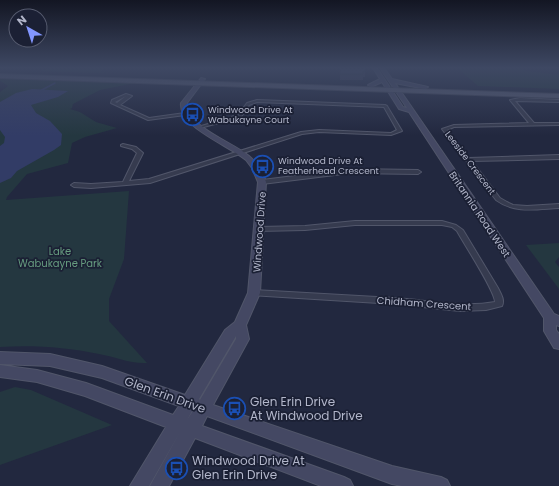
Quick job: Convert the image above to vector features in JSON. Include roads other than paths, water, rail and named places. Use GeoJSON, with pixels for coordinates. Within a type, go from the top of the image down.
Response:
{"type":"FeatureCollection","features":[{"type":"Feature","properties":{"kind":"main road"},"geometry":{"type":"LineString","coordinates":[[417,91],[559,96]]}},
{"type":"Feature","properties":{"kind":"main road"},"geometry":{"type":"LineString","coordinates":[[524,91],[559,92]]}},
{"type":"Feature","properties":{"kind":"street"},"geometry":{"type":"LineString","coordinates":[[117,105],[148,118],[185,114],[183,107],[184,103],[194,91]]}},
{"type":"Feature","properties":{"kind":"street","name":"Britannia Road West"},"geometry":{"type":"LineString","coordinates":[[390,91],[401,108],[411,111]]}},
{"type":"Feature","properties":{"kind":"street","name":"Britannia Road West"},"geometry":{"type":"LineString","coordinates":[[399,91],[486,224],[554,319],[550,331],[559,344]]}},
{"type":"Feature","properties":{"kind":"street"},"geometry":{"type":"LineString","coordinates":[[403,96],[417,91]]}},
{"type":"Feature","properties":{"kind":"street"},"geometry":{"type":"LineString","coordinates":[[532,124],[512,100],[559,100]]}},
{"type":"Feature","properties":{"kind":"street"},"geometry":{"type":"LineString","coordinates":[[74,185],[91,186],[156,179],[238,152],[310,131],[391,134],[397,133],[400,130],[385,106],[257,101],[248,104],[240,116],[200,127]]}},
{"type":"Feature","properties":{"kind":"street","name":"Windwood Drive"},"geometry":{"type":"LineString","coordinates":[[139,486],[184,426],[196,406],[230,334],[240,326],[254,294],[262,182],[253,165],[238,152],[200,127],[185,114]]}},
{"type":"Feature","properties":{"kind":"street","name":"Leeside Crescent"},"geometry":{"type":"LineString","coordinates":[[559,124],[454,126],[444,129],[503,204],[523,208],[559,206]]}},
{"type":"Feature","properties":{"kind":"street"},"geometry":{"type":"LineString","coordinates":[[123,145],[134,148],[140,153],[125,183]]}},
{"type":"Feature","properties":{"kind":"street"},"geometry":{"type":"LineString","coordinates":[[468,160],[559,157]]}},
{"type":"Feature","properties":{"kind":"street"},"geometry":{"type":"LineString","coordinates":[[262,182],[351,171],[418,172]]}},
{"type":"Feature","properties":{"kind":"street","name":"Chidham Crescent"},"geometry":{"type":"LineString","coordinates":[[254,294],[396,301],[462,308],[489,307],[499,304],[499,298],[494,288],[460,230],[454,226],[442,223],[355,223],[305,228],[259,229]]}},
{"type":"Feature","properties":{"kind":"street","name":"Glen Erin Drive"},"geometry":{"type":"LineString","coordinates":[[0,358],[32,358],[66,362],[102,372],[392,475],[441,486]]}},
{"type":"Feature","properties":{"kind":"street"},"geometry":{"type":"LineString","coordinates":[[0,371],[20,373],[53,380],[86,390],[344,486]]}},
{"type":"Feature","properties":{"kind":"street","name":"Windwood Drive"},"geometry":{"type":"LineString","coordinates":[[159,486],[184,426]]}},
{"type":"Feature","properties":{"kind":"water"},"geometry":{"type":"Polygon","coordinates":[[[25,91],[68,91],[58,97],[31,105],[36,113],[50,121],[62,134],[61,145],[17,171],[11,178],[0,183],[0,146],[4,143],[5,137],[0,130],[0,102],[16,93],[25,91]]]}},
{"type":"Feature","properties":{"kind":"place","name":"Windwood Drive At Wabukayne Court"},"geometry":{"type":"Point","coordinates":[193,115]}},
{"type":"Feature","properties":{"kind":"place","name":"Windwood Drive At Featherhead Crescent"},"geometry":{"type":"Point","coordinates":[263,166]}},
{"type":"Feature","properties":{"kind":"place","name":"Glen Erin Drive At Windwood Drive"},"geometry":{"type":"Point","coordinates":[235,409]}},
{"type":"Feature","properties":{"kind":"place","name":"Windwood Drive At Glen Erin Drive"},"geometry":{"type":"Point","coordinates":[176,468]}},
{"type":"Feature","properties":{"kind":"park label","name":"Lake Wabukayne Park"},"geometry":{"type":"Point","coordinates":[60,256]}}]}
